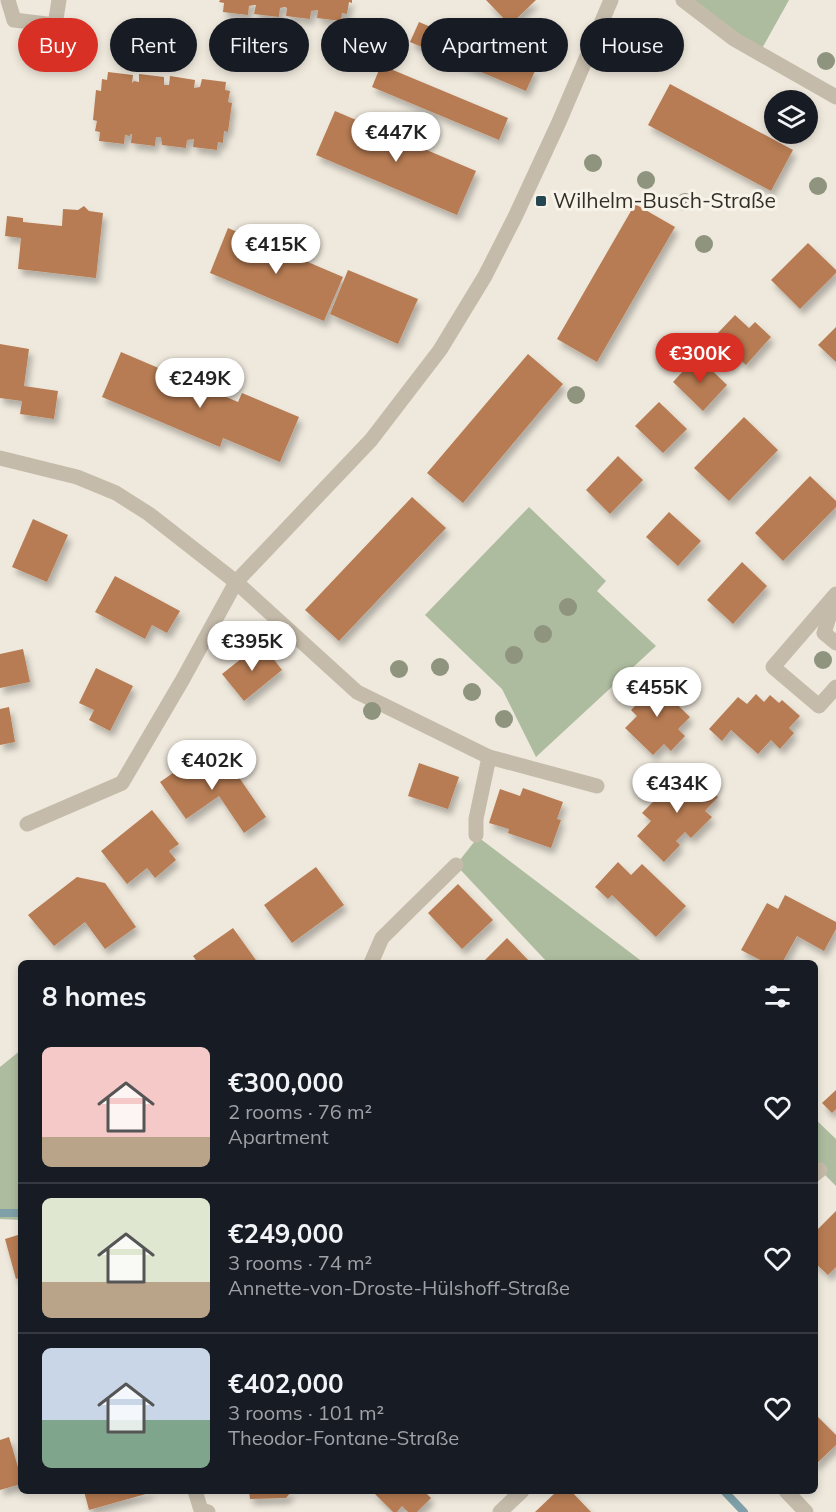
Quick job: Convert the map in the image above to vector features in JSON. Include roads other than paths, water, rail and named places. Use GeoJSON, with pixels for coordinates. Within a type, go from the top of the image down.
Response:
{"type":"FeatureCollection","features":[{"type":"Feature","properties":{"kind":"street"},"geometry":{"type":"LineString","coordinates":[[8,0],[14,20],[55,25],[60,0]]}},
{"type":"Feature","properties":{"kind":"street"},"geometry":{"type":"LineString","coordinates":[[27,824],[122,783],[236,582],[371,440],[440,350],[466,310],[490,266],[540,165],[611,0]]}},
{"type":"Feature","properties":{"kind":"street"},"geometry":{"type":"LineString","coordinates":[[683,0],[734,39],[836,97]]}},
{"type":"Feature","properties":{"kind":"street"},"geometry":{"type":"LineString","coordinates":[[0,458],[77,477],[116,493],[149,514],[236,582],[357,692],[489,757],[597,786]]}},
{"type":"Feature","properties":{"kind":"street"},"geometry":{"type":"LineString","coordinates":[[836,595],[824,633],[836,643]]}},
{"type":"Feature","properties":{"kind":"street"},"geometry":{"type":"LineString","coordinates":[[836,595],[773,667],[819,706],[836,687]]}},
{"type":"Feature","properties":{"kind":"street"},"geometry":{"type":"LineString","coordinates":[[476,835],[476,819],[489,757]]}},
{"type":"Feature","properties":{"kind":"street"},"geometry":{"type":"LineString","coordinates":[[372,960],[382,938],[456,865]]}},
{"type":"Feature","properties":{"kind":"street"},"geometry":{"type":"LineString","coordinates":[[196,1494],[201,1510],[208,1512]]}},
{"type":"Feature","properties":{"kind":"street"},"geometry":{"type":"LineString","coordinates":[[500,1512],[519,1494]]}},
{"type":"Feature","properties":{"kind":"street"},"geometry":{"type":"LineString","coordinates":[[789,1494],[806,1512]]}},
{"type":"Feature","properties":{"kind":"waterway"},"geometry":{"type":"LineString","coordinates":[[0,1213],[18,1213]]}},
{"type":"Feature","properties":{"kind":"waterway"},"geometry":{"type":"LineString","coordinates":[[727,1494],[744,1512]]}},
{"type":"Feature","properties":{"kind":"place","name":"Wilhelm-Busch-Straße"},"geometry":{"type":"Point","coordinates":[541,201]}}]}
